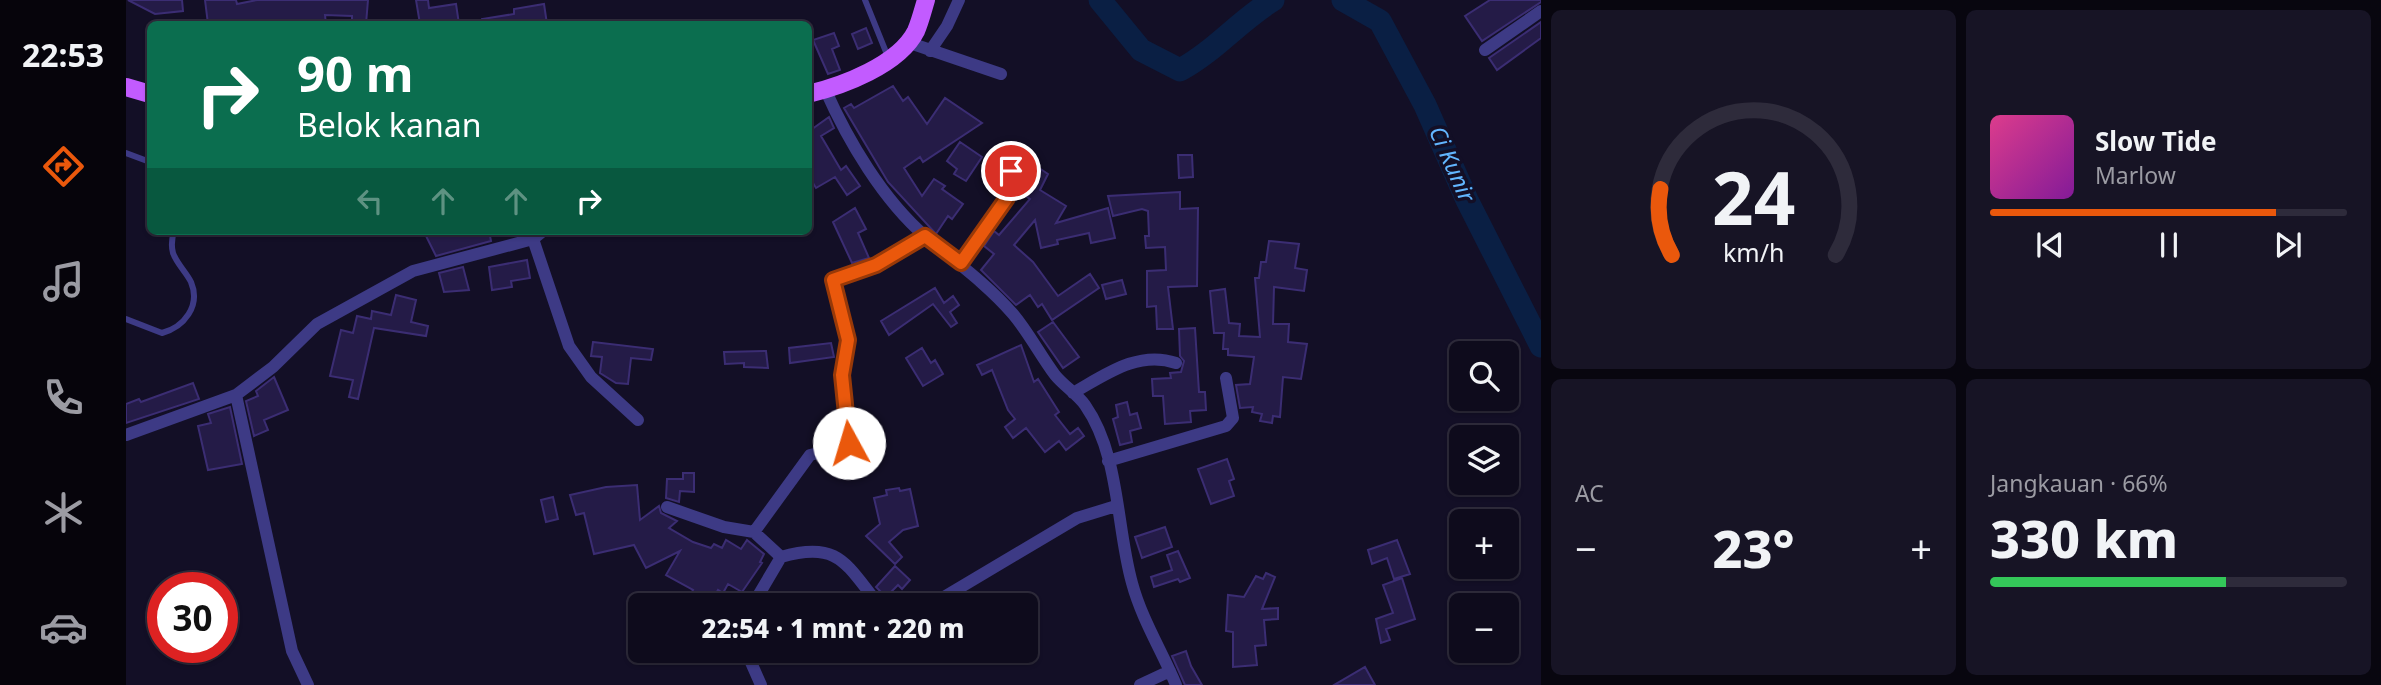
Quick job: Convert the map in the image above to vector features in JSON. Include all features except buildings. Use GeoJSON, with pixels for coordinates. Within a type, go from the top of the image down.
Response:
{"type":"FeatureCollection","features":[{"type":"Feature","properties":{"kind":"main road"},"geometry":{"type":"LineString","coordinates":[[817,91],[852,80],[889,59],[911,37],[926,0]]}},
{"type":"Feature","properties":{"kind":"main road"},"geometry":{"type":"LineString","coordinates":[[126,87],[147,93]]}},
{"type":"Feature","properties":{"kind":"street"},"geometry":{"type":"LineString","coordinates":[[930,51],[947,26],[959,0]]}},
{"type":"Feature","properties":{"kind":"street"},"geometry":{"type":"LineString","coordinates":[[1485,50],[1541,11]]}},
{"type":"Feature","properties":{"kind":"street"},"geometry":{"type":"LineString","coordinates":[[911,37],[930,51],[1001,74]]}},
{"type":"Feature","properties":{"kind":"street"},"geometry":{"type":"LineString","coordinates":[[817,91],[861,158],[925,236],[961,263],[1013,315],[1056,376],[1085,404],[1101,436],[1108,461],[1137,602],[1176,685]]}},
{"type":"Feature","properties":{"kind":"street"},"geometry":{"type":"LineString","coordinates":[[961,263],[1007,198],[1011,171]]}},
{"type":"Feature","properties":{"kind":"street"},"geometry":{"type":"LineString","coordinates":[[126,435],[236,395],[273,367],[317,324],[413,271],[538,235],[569,346],[592,377],[638,419]]}},
{"type":"Feature","properties":{"kind":"street"},"geometry":{"type":"LineString","coordinates":[[754,532],[810,455],[844,448],[849,443],[842,375],[848,340],[833,280],[876,265],[925,236]]}},
{"type":"Feature","properties":{"kind":"street"},"geometry":{"type":"LineString","coordinates":[[1073,393],[1128,364],[1154,358],[1176,363]]}},
{"type":"Feature","properties":{"kind":"street"},"geometry":{"type":"LineString","coordinates":[[1108,461],[1230,423],[1233,418],[1226,378]]}},
{"type":"Feature","properties":{"kind":"street"},"geometry":{"type":"LineString","coordinates":[[236,395],[292,651],[308,685]]}},
{"type":"Feature","properties":{"kind":"street"},"geometry":{"type":"LineString","coordinates":[[951,593],[1077,518],[1116,506]]}},
{"type":"Feature","properties":{"kind":"street"},"geometry":{"type":"LineString","coordinates":[[667,508],[715,525],[754,532],[781,557]]}},
{"type":"Feature","properties":{"kind":"street"},"geometry":{"type":"LineString","coordinates":[[781,557],[816,552],[838,556],[869,593]]}},
{"type":"Feature","properties":{"kind":"street"},"geometry":{"type":"LineString","coordinates":[[760,593],[781,557]]}},
{"type":"Feature","properties":{"kind":"street"},"geometry":{"type":"LineString","coordinates":[[752,663],[761,685]]}},
{"type":"Feature","properties":{"kind":"street"},"geometry":{"type":"LineString","coordinates":[[1140,685],[1170,671]]}},
{"type":"Feature","properties":{"kind":"lane"},"geometry":{"type":"LineString","coordinates":[[865,0],[889,59]]}},
{"type":"Feature","properties":{"kind":"lane"},"geometry":{"type":"LineString","coordinates":[[126,153],[147,161]]}},
{"type":"Feature","properties":{"kind":"lane"},"geometry":{"type":"LineString","coordinates":[[126,319],[162,334],[179,326],[187,318],[194,296],[192,285],[174,255],[174,235]]}},
{"type":"Feature","properties":{"kind":"waterway","name":"Ci Kunir"},"geometry":{"type":"LineString","coordinates":[[1100,0],[1141,50],[1180,70],[1205,54],[1273,0]]}},
{"type":"Feature","properties":{"kind":"waterway","name":"Ci Kunir"},"geometry":{"type":"LineString","coordinates":[[1343,0],[1380,21],[1425,105],[1467,200],[1541,346]]}},
{"type":"Feature","properties":{"kind":"route"},"geometry":{"type":"LineString","coordinates":[[849,443],[842,375],[848,340],[832,285],[833,280],[876,265],[925,236],[961,263],[1002,209],[1007,198],[1011,171]]}}]}
